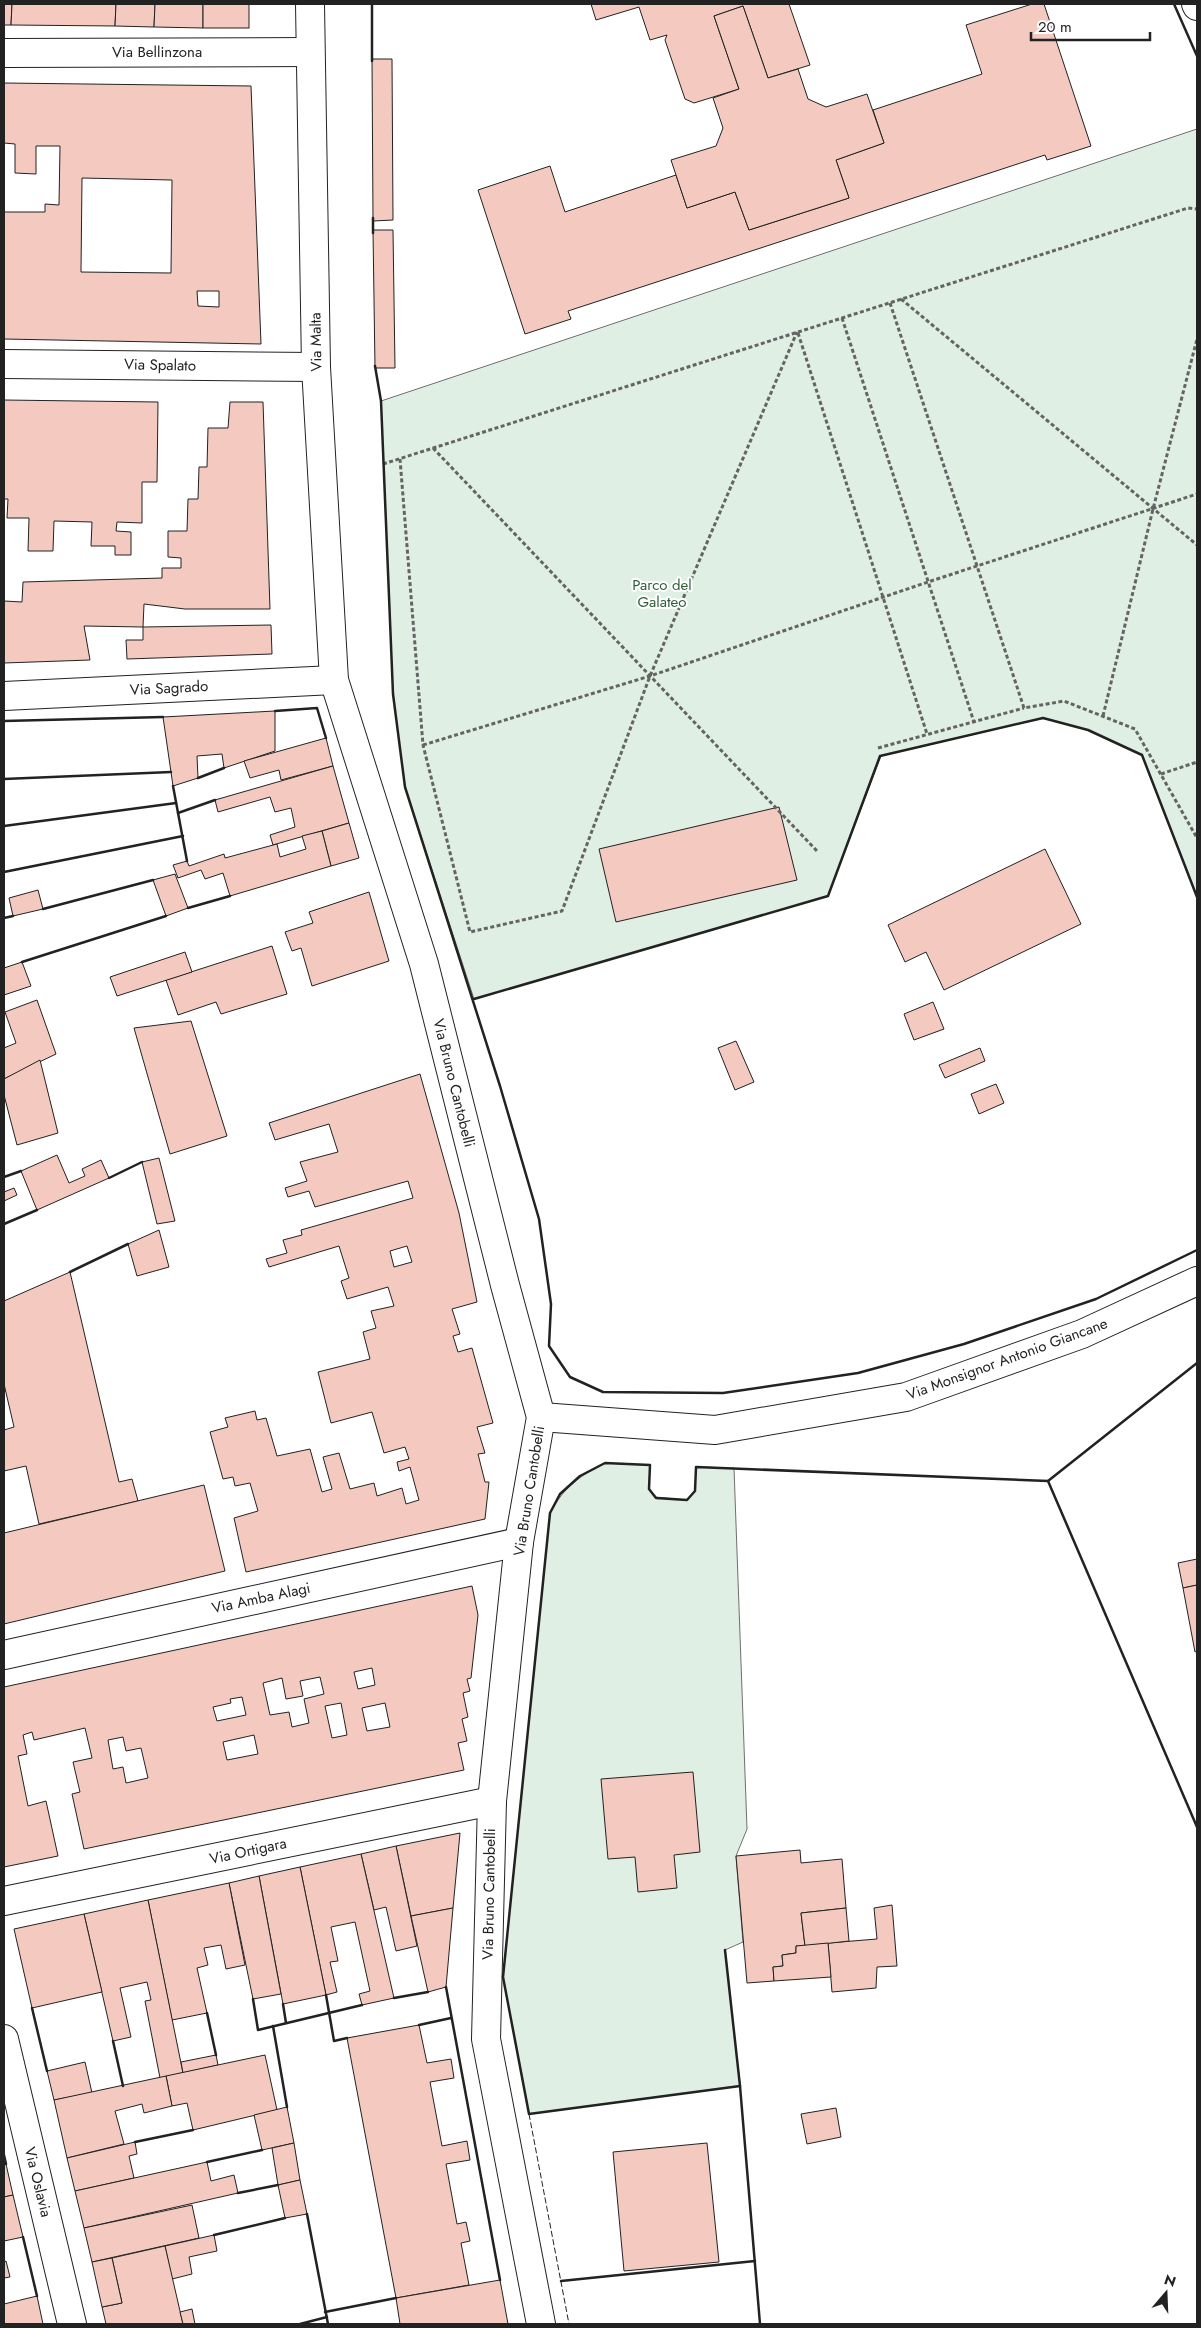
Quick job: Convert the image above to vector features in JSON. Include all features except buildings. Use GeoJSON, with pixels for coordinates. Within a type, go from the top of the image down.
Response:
{"type":"FeatureCollection","features":[{"type":"Feature","properties":{"kind":"street","name":"Via Malta"},"geometry":{"type":"LineString","coordinates":[[310,4],[316,366],[334,680]]}},
{"type":"Feature","properties":{"kind":"street","name":"Via Bellinzona"},"geometry":{"type":"LineString","coordinates":[[4,53],[310,52]]}},
{"type":"Feature","properties":{"kind":"street","name":"Via Spalato"},"geometry":{"type":"LineString","coordinates":[[4,364],[316,366]]}},
{"type":"Feature","properties":{"kind":"street","name":"Via Sagrado"},"geometry":{"type":"LineString","coordinates":[[4,696],[334,680]]}},
{"type":"Feature","properties":{"kind":"street","name":"Via Bruno Cantobelli"},"geometry":{"type":"LineString","coordinates":[[334,680],[424,964],[505,1285],[541,1417],[519,1542],[492,1801],[486,2039],[541,2324]]}},
{"type":"Feature","properties":{"kind":"street","name":"Via Monsignor Antonio Giancane"},"geometry":{"type":"LineString","coordinates":[[541,1417],[715,1430],[906,1397],[1082,1334],[1197,1281]]}},
{"type":"Feature","properties":{"kind":"street","name":"Via Amba Alagi"},"geometry":{"type":"LineString","coordinates":[[4,1655],[519,1542]]}},
{"type":"Feature","properties":{"kind":"street","name":"Via Ortigara"},"geometry":{"type":"LineString","coordinates":[[4,1901],[492,1801]]}},
{"type":"Feature","properties":{"kind":"street","name":"Via Oslavia"},"geometry":{"type":"LineString","coordinates":[[4,2039],[72,2324]]}},
{"type":"Feature","properties":{"kind":"path"},"geometry":{"type":"LineString","coordinates":[[384,464],[1188,208],[1197,209]]}},
{"type":"Feature","properties":{"kind":"path"},"geometry":{"type":"LineString","coordinates":[[901,299],[1197,545]]}},
{"type":"Feature","properties":{"kind":"path"},"geometry":{"type":"LineString","coordinates":[[890,303],[1024,708]]}},
{"type":"Feature","properties":{"kind":"path"},"geometry":{"type":"LineString","coordinates":[[842,318],[974,722]]}},
{"type":"Feature","properties":{"kind":"path"},"geometry":{"type":"LineString","coordinates":[[797,332],[928,734]]}},
{"type":"Feature","properties":{"kind":"path"},"geometry":{"type":"LineString","coordinates":[[400,459],[423,745],[470,932],[562,911],[650,676],[797,332]]}},
{"type":"Feature","properties":{"kind":"path"},"geometry":{"type":"LineString","coordinates":[[1103,716],[1153,509],[1197,339]]}},
{"type":"Feature","properties":{"kind":"path"},"geometry":{"type":"LineString","coordinates":[[432,448],[817,851]]}},
{"type":"Feature","properties":{"kind":"path"},"geometry":{"type":"LineString","coordinates":[[423,745],[650,676],[1197,494]]}},
{"type":"Feature","properties":{"kind":"path"},"geometry":{"type":"LineString","coordinates":[[878,748],[1024,708],[1064,701],[1135,729],[1197,838]]}},
{"type":"Feature","properties":{"kind":"path"},"geometry":{"type":"LineString","coordinates":[[1161,774],[1197,762]]}},
{"type":"Feature","properties":{"kind":"green space","name":"Parco del Galateo"},"geometry":{"type":"Polygon","coordinates":[[[1197,129],[1197,897],[1142,755],[1088,730],[1043,718],[881,756],[828,896],[474,999],[405,787],[393,694],[381,401],[1197,129]]]}},
{"type":"Feature","properties":{"kind":"green space"},"geometry":{"type":"Polygon","coordinates":[[[605,1463],[650,1465],[649,1489],[656,1497],[686,1500],[695,1491],[696,1467],[734,1468],[747,1829],[736,1856],[743,1942],[725,1950],[740,2086],[529,2114],[503,1977],[550,1513],[561,1496],[573,1483],[605,1463]]]}},
{"type":"Feature","properties":{"kind":"fence"},"geometry":{"type":"LineString","coordinates":[[529,2114],[569,2324]]}},
{"type":"Feature","properties":{"kind":"wall"},"geometry":{"type":"LineString","coordinates":[[372,4],[372,61]]}},
{"type":"Feature","properties":{"kind":"wall"},"geometry":{"type":"LineString","coordinates":[[1174,4],[1197,56]]}},
{"type":"Feature","properties":{"kind":"wall"},"geometry":{"type":"LineString","coordinates":[[373,218],[373,233]]}},
{"type":"Feature","properties":{"kind":"wall"},"geometry":{"type":"LineString","coordinates":[[375,366],[381,401],[393,694],[405,787],[500,1086],[539,1219],[551,1304],[549,1346],[570,1377],[603,1392],[723,1393],[858,1373],[964,1344],[1096,1299],[1197,1250]]}},
{"type":"Feature","properties":{"kind":"wall"},"geometry":{"type":"LineString","coordinates":[[275,711],[317,708],[326,738]]}},
{"type":"Feature","properties":{"kind":"wall"},"geometry":{"type":"LineString","coordinates":[[4,721],[163,717]]}},
{"type":"Feature","properties":{"kind":"wall"},"geometry":{"type":"LineString","coordinates":[[474,999],[828,896],[880,756],[1043,718],[1088,730],[1142,755],[1197,897]]}},
{"type":"Feature","properties":{"kind":"wall"},"geometry":{"type":"LineString","coordinates":[[198,778],[224,768]]}},
{"type":"Feature","properties":{"kind":"wall"},"geometry":{"type":"LineString","coordinates":[[4,779],[171,772]]}},
{"type":"Feature","properties":{"kind":"wall"},"geometry":{"type":"LineString","coordinates":[[173,786],[187,861]]}},
{"type":"Feature","properties":{"kind":"wall"},"geometry":{"type":"LineString","coordinates":[[178,813],[215,800]]}},
{"type":"Feature","properties":{"kind":"wall"},"geometry":{"type":"LineString","coordinates":[[4,826],[176,803]]}},
{"type":"Feature","properties":{"kind":"wall"},"geometry":{"type":"LineString","coordinates":[[4,872],[183,836]]}},
{"type":"Feature","properties":{"kind":"wall"},"geometry":{"type":"LineString","coordinates":[[43,909],[153,880]]}},
{"type":"Feature","properties":{"kind":"wall"},"geometry":{"type":"LineString","coordinates":[[188,908],[230,896]]}},
{"type":"Feature","properties":{"kind":"wall"},"geometry":{"type":"LineString","coordinates":[[4,918],[13,916]]}},
{"type":"Feature","properties":{"kind":"wall"},"geometry":{"type":"LineString","coordinates":[[22,962],[166,916]]}},
{"type":"Feature","properties":{"kind":"wall"},"geometry":{"type":"LineString","coordinates":[[109,1178],[142,1162]]}},
{"type":"Feature","properties":{"kind":"wall"},"geometry":{"type":"LineString","coordinates":[[4,1177],[21,1171]]}},
{"type":"Feature","properties":{"kind":"wall"},"geometry":{"type":"LineString","coordinates":[[4,1224],[37,1210]]}},
{"type":"Feature","properties":{"kind":"wall"},"geometry":{"type":"LineString","coordinates":[[70,1272],[128,1244]]}},
{"type":"Feature","properties":{"kind":"wall"},"geometry":{"type":"LineString","coordinates":[[740,2086],[529,2114],[503,1977],[550,1513],[560,1494],[580,1476],[605,1463],[650,1465],[649,1489],[656,1498],[687,1500],[695,1491],[696,1467],[1048,1481],[1197,1363]]}},
{"type":"Feature","properties":{"kind":"wall"},"geometry":{"type":"LineString","coordinates":[[1048,1481],[1197,1827]]}},
{"type":"Feature","properties":{"kind":"wall"},"geometry":{"type":"LineString","coordinates":[[725,1950],[740,2086],[760,2324]]}},
{"type":"Feature","properties":{"kind":"wall"},"geometry":{"type":"LineString","coordinates":[[446,1987],[500,2280]]}},
{"type":"Feature","properties":{"kind":"wall"},"geometry":{"type":"LineString","coordinates":[[394,1998],[428,1992]]}},
{"type":"Feature","properties":{"kind":"wall"},"geometry":{"type":"LineString","coordinates":[[326,1995],[334,2041],[347,2038]]}},
{"type":"Feature","properties":{"kind":"wall"},"geometry":{"type":"LineString","coordinates":[[253,1999],[258,2030],[362,2005]]}},
{"type":"Feature","properties":{"kind":"wall"},"geometry":{"type":"LineString","coordinates":[[283,2004],[286,2023]]}},
{"type":"Feature","properties":{"kind":"wall"},"geometry":{"type":"LineString","coordinates":[[32,2008],[47,2071]]}},
{"type":"Feature","properties":{"kind":"wall"},"geometry":{"type":"LineString","coordinates":[[207,2013],[216,2055]]}},
{"type":"Feature","properties":{"kind":"wall"},"geometry":{"type":"LineString","coordinates":[[419,2025],[451,2018]]}},
{"type":"Feature","properties":{"kind":"wall"},"geometry":{"type":"LineString","coordinates":[[273,2026],[287,2107]]}},
{"type":"Feature","properties":{"kind":"wall"},"geometry":{"type":"LineString","coordinates":[[113,2041],[123,2086]]}},
{"type":"Feature","properties":{"kind":"wall"},"geometry":{"type":"LineString","coordinates":[[135,2142],[193,2130]]}},
{"type":"Feature","properties":{"kind":"wall"},"geometry":{"type":"LineString","coordinates":[[207,2162],[262,2150]]}},
{"type":"Feature","properties":{"kind":"wall"},"geometry":{"type":"LineString","coordinates":[[4,2155],[6,2164]]}},
{"type":"Feature","properties":{"kind":"wall"},"geometry":{"type":"LineString","coordinates":[[238,2193],[278,2185]]}},
{"type":"Feature","properties":{"kind":"wall"},"geometry":{"type":"LineString","coordinates":[[307,2214],[328,2324]]}},
{"type":"Feature","properties":{"kind":"wall"},"geometry":{"type":"LineString","coordinates":[[214,2235],[285,2218]]}},
{"type":"Feature","properties":{"kind":"wall"},"geometry":{"type":"LineString","coordinates":[[23,2237],[37,2296]]}},
{"type":"Feature","properties":{"kind":"wall"},"geometry":{"type":"LineString","coordinates":[[561,2281],[755,2261]]}},
{"type":"Feature","properties":{"kind":"wall"},"geometry":{"type":"LineString","coordinates":[[325,2312],[396,2298]]}},
{"type":"Feature","properties":{"kind":"wall"},"geometry":{"type":"LineString","coordinates":[[300,2324],[327,2317]]}}]}
